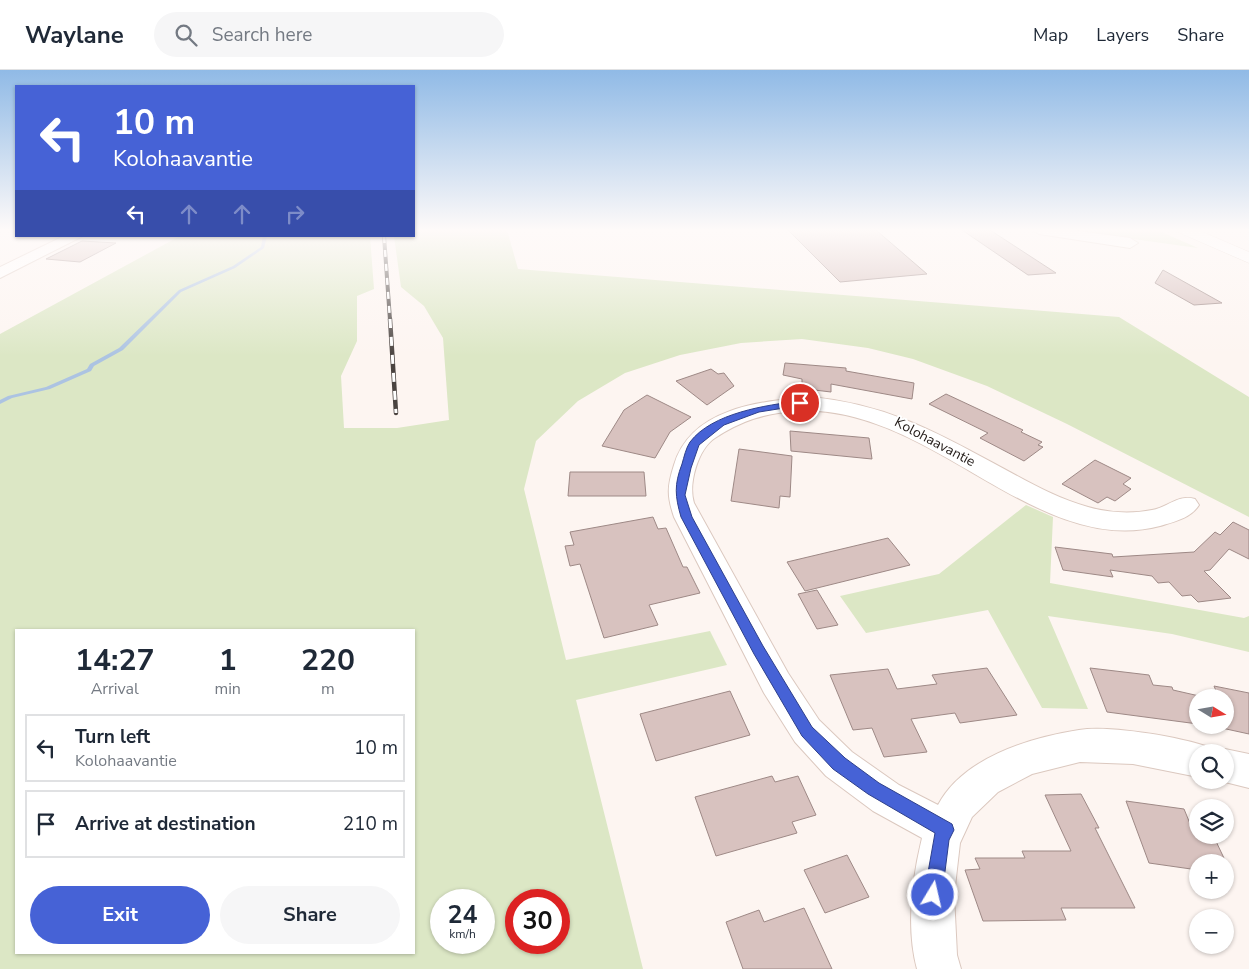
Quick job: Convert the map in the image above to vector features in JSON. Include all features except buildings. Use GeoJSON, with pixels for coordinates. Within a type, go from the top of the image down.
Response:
{"type":"FeatureCollection","features":[{"type":"Feature","properties":{"kind":"street","name":"Kolohaavantie"},"geometry":{"type":"LineString","coordinates":[[946,830],[874,789],[839,764],[807,731],[776,683],[687,517],[680,495],[685,468],[694,444],[720,423],[757,410],[800,403],[832,404],[867,411],[904,424],[1030,494],[1091,517],[1121,521],[1146,519],[1172,515],[1186,505]]}},
{"type":"Feature","properties":{"kind":"street"},"geometry":{"type":"LineString","coordinates":[[939,969],[935,955],[933,895],[941,838],[959,804],[985,780],[1026,759],[1080,746],[1133,748],[1189,758]]}},
{"type":"Feature","properties":{"kind":"street"},"geometry":{"type":"LineString","coordinates":[[1234,768],[1249,771]]}},
{"type":"Feature","properties":{"kind":"green space"},"geometry":{"type":"Polygon","coordinates":[[[114,272],[373,272],[374,289],[357,296],[357,341],[341,376],[344,428],[397,428],[449,420],[443,338],[424,306],[401,287],[399,272],[555,272],[1119,317],[1249,397],[1249,517],[1067,424],[987,386],[913,359],[868,348],[802,339],[741,343],[680,355],[625,373],[578,401],[536,441],[524,489],[566,660],[710,631],[727,665],[576,700],[643,969],[0,969],[0,334],[114,272]]]}},
{"type":"Feature","properties":{"kind":"green space"},"geometry":{"type":"Polygon","coordinates":[[[1026,505],[1053,517],[1050,583],[1244,618],[1249,616],[1249,652],[1172,634],[1048,616],[1088,709],[1042,708],[988,610],[866,633],[840,596],[939,574],[1026,505]]]}},
{"type":"Feature","properties":{"kind":"waterway"},"geometry":{"type":"LineString","coordinates":[[0,402],[10,397],[48,388],[89,370],[92,365],[121,349],[180,291],[223,272]]}},
{"type":"Feature","properties":{"kind":"railway"},"geometry":{"type":"LineString","coordinates":[[387,272],[390,320]]}},
{"type":"Feature","properties":{"kind":"railway"},"geometry":{"type":"LineString","coordinates":[[390,319],[396,413]]}},
{"type":"Feature","properties":{"kind":"route"},"geometry":{"type":"LineString","coordinates":[[800,403],[757,410],[720,423],[694,444],[685,468],[680,495],[687,517],[758,650],[776,683],[807,731],[839,764],[886,798],[946,830],[941,838],[933,895]]}}]}
